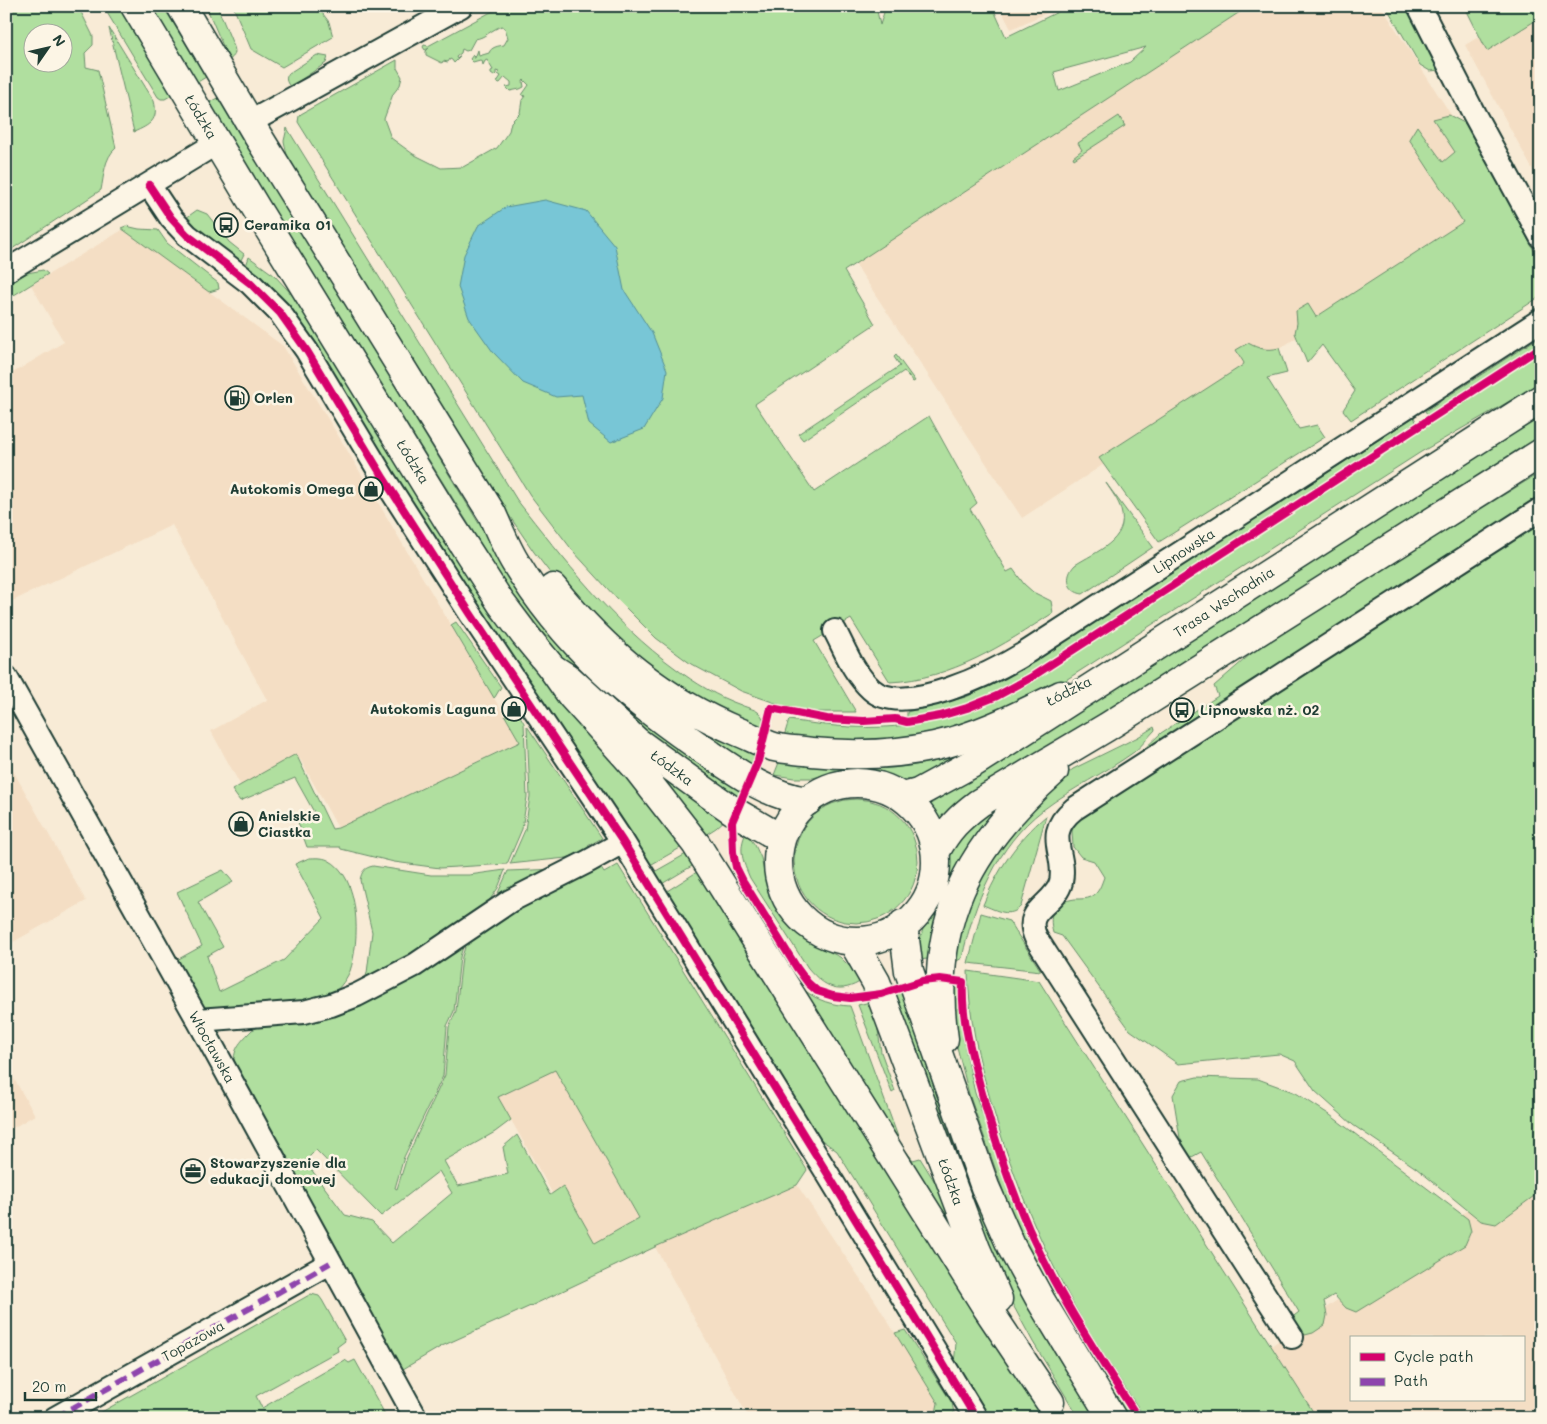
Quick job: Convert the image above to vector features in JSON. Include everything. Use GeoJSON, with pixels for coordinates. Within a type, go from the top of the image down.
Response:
{"type":"FeatureCollection","features":[{"type":"Feature","properties":{"kind":"main road","name":"Łódzka"},"geometry":{"type":"LineString","coordinates":[[135,6],[449,522],[525,635],[552,668],[581,690],[636,741],[669,767],[735,812],[780,838]]}},
{"type":"Feature","properties":{"kind":"main road","name":"Łódzka"},"geometry":{"type":"LineString","coordinates":[[181,6],[250,122],[492,514],[514,561],[554,619],[582,651],[610,678],[658,719],[718,760],[762,786],[787,796],[808,801]]}},
{"type":"Feature","properties":{"kind":"main road","name":"Trasa Wschodnia"},"geometry":{"type":"LineString","coordinates":[[903,797],[918,793],[975,762],[1541,399]]}},
{"type":"Feature","properties":{"kind":"main road"},"geometry":{"type":"LineString","coordinates":[[936,851],[947,831],[961,816],[979,803],[1107,727],[1541,453]]}},
{"type":"Feature","properties":{"kind":"main road","name":"Łódzka"},"geometry":{"type":"LineString","coordinates":[[492,514],[516,538],[575,614],[622,661],[664,693],[696,712],[775,747],[834,754],[866,755],[936,746],[1003,724],[1141,655]]}},
{"type":"Feature","properties":{"kind":"main road"},"geometry":{"type":"LineString","coordinates":[[552,668],[571,695],[636,767],[696,844],[987,1308],[1055,1410]]}},
{"type":"Feature","properties":{"kind":"main road"},"geometry":{"type":"LineString","coordinates":[[952,1094],[943,1032],[940,989],[941,966],[950,920],[963,884],[984,846],[1009,815],[1043,780],[1107,727]]}},
{"type":"Feature","properties":{"kind":"main road"},"geometry":{"type":"LineString","coordinates":[[863,784],[876,785],[903,797],[916,808],[927,822],[933,836],[936,851],[935,871],[930,892],[919,910],[903,924],[878,938],[853,942],[839,940],[819,932],[807,924],[786,898],[777,870],[780,838],[790,817],[808,801],[830,790],[863,784]]}},
{"type":"Feature","properties":{"kind":"main road"},"geometry":{"type":"LineString","coordinates":[[903,924],[909,971],[985,1188],[1012,1248],[1056,1327],[1112,1418]]}},
{"type":"Feature","properties":{"kind":"main road","name":"Łódzka"},"geometry":{"type":"LineString","coordinates":[[853,942],[876,982],[991,1284],[1055,1410]]}},
{"type":"Feature","properties":{"kind":"street"},"geometry":{"type":"LineString","coordinates":[[250,122],[461,6]]}},
{"type":"Feature","properties":{"kind":"street"},"geometry":{"type":"LineString","coordinates":[[1419,6],[1474,114],[1541,238]]}},
{"type":"Feature","properties":{"kind":"street"},"geometry":{"type":"LineString","coordinates":[[6,271],[217,143]]}},
{"type":"Feature","properties":{"kind":"street"},"geometry":{"type":"LineString","coordinates":[[149,185],[178,226],[193,240],[250,283],[275,308],[317,366],[384,479],[470,614],[623,842],[830,1176],[976,1418]]}},
{"type":"Feature","properties":{"kind":"street","name":"Lipnowska"},"geometry":{"type":"LineString","coordinates":[[835,631],[862,680],[871,690],[884,697],[898,699],[927,695],[977,679],[1035,647],[1541,320]]}},
{"type":"Feature","properties":{"kind":"street"},"geometry":{"type":"LineString","coordinates":[[1292,1337],[1036,938],[1032,929],[1034,916],[1055,894],[1061,881],[1057,833],[1065,818],[1074,809],[1541,509]]}},
{"type":"Feature","properties":{"kind":"street","name":"Włocławska"},"geometry":{"type":"LineString","coordinates":[[6,677],[198,1020],[416,1418]]}},
{"type":"Feature","properties":{"kind":"street"},"geometry":{"type":"LineString","coordinates":[[198,1020],[304,1012],[331,1005],[357,995],[415,965],[510,901],[623,842]]}},
{"type":"Feature","properties":{"kind":"street","name":"Topazowa"},"geometry":{"type":"LineString","coordinates":[[55,1418],[330,1263]]}},
{"type":"Feature","properties":{"kind":"shaded area"},"geometry":{"type":"Polygon","coordinates":[[[999,6],[1062,6],[1011,29],[999,6]]]}},
{"type":"Feature","properties":{"kind":"shaded area"},"geometry":{"type":"Polygon","coordinates":[[[1249,6],[1381,6],[1506,200],[1022,518],[854,262],[1249,6]]]}},
{"type":"Feature","properties":{"kind":"shaded area"},"geometry":{"type":"Polygon","coordinates":[[[1530,6],[1541,6],[1541,185],[1465,45],[1530,6]]]}},
{"type":"Feature","properties":{"kind":"shaded area"},"geometry":{"type":"Polygon","coordinates":[[[124,229],[283,346],[344,445],[520,742],[338,828],[300,759],[243,790],[211,731],[267,700],[172,525],[6,604],[6,377],[64,342],[31,285],[124,229]]]}},
{"type":"Feature","properties":{"kind":"shaded area"},"geometry":{"type":"Polygon","coordinates":[[[6,758],[86,901],[6,946],[6,758]]]}},
{"type":"Feature","properties":{"kind":"shaded area"},"geometry":{"type":"Polygon","coordinates":[[[6,1065],[35,1115],[6,1132],[6,1065]]]}},
{"type":"Feature","properties":{"kind":"shaded area"},"geometry":{"type":"Polygon","coordinates":[[[555,1069],[655,1247],[598,1274],[498,1097],[555,1069]]]}},
{"type":"Feature","properties":{"kind":"shaded area"},"geometry":{"type":"Polygon","coordinates":[[[1541,1159],[1541,1418],[1317,1418],[1271,1346],[1541,1159]]]}},
{"type":"Feature","properties":{"kind":"shaded area"},"geometry":{"type":"Polygon","coordinates":[[[797,1185],[876,1302],[938,1403],[935,1418],[749,1418],[655,1247],[797,1185]]]}},
{"type":"Feature","properties":{"kind":"green space"},"geometry":{"type":"Polygon","coordinates":[[[6,6],[78,6],[93,36],[93,45],[85,53],[86,67],[98,70],[116,148],[107,162],[101,190],[6,253],[6,6]]]}},
{"type":"Feature","properties":{"kind":"green space"},"geometry":{"type":"Polygon","coordinates":[[[103,6],[118,6],[172,95],[165,99],[158,97],[103,6]]]}},
{"type":"Feature","properties":{"kind":"green space"},"geometry":{"type":"Polygon","coordinates":[[[149,6],[163,6],[206,77],[196,83],[149,6]]]}},
{"type":"Feature","properties":{"kind":"green space"},"geometry":{"type":"Polygon","coordinates":[[[206,6],[217,6],[235,49],[235,54],[229,60],[206,6]]]}},
{"type":"Feature","properties":{"kind":"green space"},"geometry":{"type":"Polygon","coordinates":[[[233,6],[317,6],[329,22],[333,37],[282,67],[251,49],[233,6]]]}},
{"type":"Feature","properties":{"kind":"green space"},"geometry":{"type":"Polygon","coordinates":[[[502,6],[876,6],[880,25],[886,6],[914,6],[914,9],[917,6],[992,6],[1006,37],[1070,6],[1249,6],[844,271],[875,324],[755,404],[814,492],[929,416],[977,503],[970,509],[1007,572],[1013,569],[1024,584],[1033,592],[1051,601],[1053,613],[996,648],[956,667],[913,679],[890,682],[851,619],[814,641],[856,712],[816,712],[781,705],[741,691],[691,664],[656,638],[573,551],[530,495],[298,122],[301,114],[397,60],[397,68],[402,77],[400,85],[393,94],[384,119],[391,138],[413,154],[441,168],[463,167],[497,148],[509,131],[511,122],[520,113],[522,100],[525,96],[522,95],[529,85],[524,80],[524,87],[510,91],[506,87],[511,86],[511,82],[505,77],[500,83],[497,82],[501,76],[496,71],[494,76],[491,74],[493,70],[487,60],[483,65],[480,60],[473,62],[470,59],[473,55],[475,58],[478,50],[479,56],[489,53],[495,47],[504,45],[508,38],[505,28],[502,26],[475,39],[469,50],[462,49],[461,53],[456,57],[457,59],[460,57],[454,63],[450,59],[448,62],[443,61],[442,63],[426,55],[426,51],[429,48],[425,50],[423,47],[424,45],[428,46],[502,6]],[[1146,47],[1054,72],[1059,91],[1130,62],[1146,47]]]}},
{"type":"Feature","properties":{"kind":"green space"},"geometry":{"type":"Polygon","coordinates":[[[1386,6],[1407,6],[1440,70],[1430,71],[1420,65],[1386,6]]]}},
{"type":"Feature","properties":{"kind":"green space"},"geometry":{"type":"Polygon","coordinates":[[[1468,6],[1541,6],[1541,17],[1487,51],[1466,9],[1468,6]]]}},
{"type":"Feature","properties":{"kind":"green space"},"geometry":{"type":"Polygon","coordinates":[[[109,28],[154,101],[155,113],[152,121],[134,132],[109,28]]]}},
{"type":"Feature","properties":{"kind":"green space"},"geometry":{"type":"Polygon","coordinates":[[[317,55],[328,57],[326,63],[290,87],[286,80],[289,73],[317,55]]]}},
{"type":"Feature","properties":{"kind":"green space"},"geometry":{"type":"Polygon","coordinates":[[[219,97],[514,581],[744,786],[736,802],[617,715],[560,655],[507,586],[208,103],[219,97]]]}},
{"type":"Feature","properties":{"kind":"green space"},"geometry":{"type":"Polygon","coordinates":[[[1449,115],[1468,125],[1541,264],[1541,296],[1351,420],[1343,410],[1355,391],[1322,345],[1307,363],[1295,333],[1297,323],[1296,311],[1308,304],[1316,317],[1463,222],[1409,139],[1417,126],[1443,162],[1455,152],[1433,119],[1449,115]]]}},
{"type":"Feature","properties":{"kind":"green space"},"geometry":{"type":"Polygon","coordinates":[[[1119,116],[1125,126],[1074,159],[1073,157],[1082,150],[1078,143],[1119,116]]]}},
{"type":"Feature","properties":{"kind":"green space"},"geometry":{"type":"Polygon","coordinates":[[[287,128],[517,500],[535,523],[590,590],[631,631],[675,668],[699,684],[715,694],[759,713],[763,721],[762,733],[665,685],[567,595],[534,552],[504,508],[287,155],[284,141],[287,128]]]}},
{"type":"Feature","properties":{"kind":"green space"},"geometry":{"type":"Polygon","coordinates":[[[197,210],[207,214],[229,242],[244,254],[240,262],[186,218],[197,210]]]}},
{"type":"Feature","properties":{"kind":"green space"},"geometry":{"type":"Polygon","coordinates":[[[126,226],[158,230],[167,243],[218,283],[219,289],[209,292],[121,228],[126,226]]]}},
{"type":"Feature","properties":{"kind":"green space"},"geometry":{"type":"Polygon","coordinates":[[[249,257],[274,275],[297,300],[492,617],[636,782],[682,847],[652,864],[647,864],[458,581],[288,307],[269,285],[246,266],[249,257]]]}},
{"type":"Feature","properties":{"kind":"green space"},"geometry":{"type":"Polygon","coordinates":[[[43,270],[48,274],[6,300],[6,285],[27,273],[43,270]]]}},
{"type":"Feature","properties":{"kind":"green space"},"geometry":{"type":"Polygon","coordinates":[[[1541,336],[1541,344],[1429,417],[1425,411],[1541,336]]]}},
{"type":"Feature","properties":{"kind":"green space"},"geometry":{"type":"Polygon","coordinates":[[[1248,343],[1263,349],[1279,348],[1287,373],[1267,378],[1299,429],[1317,425],[1325,437],[1159,542],[1099,458],[1243,365],[1244,363],[1236,350],[1248,343]]]}},
{"type":"Feature","properties":{"kind":"green space"},"geometry":{"type":"Polygon","coordinates":[[[1541,352],[1541,383],[1421,452],[1058,685],[973,727],[878,745],[784,736],[789,720],[821,725],[881,727],[909,725],[936,720],[993,701],[1023,687],[1541,352]]]}},
{"type":"Feature","properties":{"kind":"green space"},"geometry":{"type":"Polygon","coordinates":[[[896,355],[915,381],[913,382],[904,371],[803,440],[798,434],[900,366],[894,357],[896,355]]]}},
{"type":"Feature","properties":{"kind":"green space"},"geometry":{"type":"Polygon","coordinates":[[[1414,417],[1417,424],[1019,680],[996,693],[974,702],[907,718],[907,712],[966,697],[1023,668],[1414,417]]]}},
{"type":"Feature","properties":{"kind":"green space"},"geometry":{"type":"Polygon","coordinates":[[[1541,418],[1541,439],[938,819],[929,805],[1457,466],[1541,418]]]}},
{"type":"Feature","properties":{"kind":"green space"},"geometry":{"type":"Polygon","coordinates":[[[1541,472],[1541,499],[1140,753],[1161,733],[1218,696],[1214,686],[1267,640],[1541,472]]]}},
{"type":"Feature","properties":{"kind":"green space"},"geometry":{"type":"Polygon","coordinates":[[[1106,483],[1153,547],[1083,594],[1078,593],[1073,590],[1069,583],[1068,578],[1072,569],[1075,565],[1109,544],[1116,537],[1120,529],[1122,520],[1119,503],[1106,483]]]}},
{"type":"Feature","properties":{"kind":"green space"},"geometry":{"type":"Polygon","coordinates":[[[1541,523],[1541,1191],[1496,1224],[1481,1221],[1416,1168],[1353,1125],[1315,1091],[1295,1061],[1279,1054],[1178,1064],[1130,1030],[1062,936],[1053,933],[1051,920],[1054,910],[1062,903],[1094,895],[1104,877],[1094,861],[1081,857],[1073,847],[1072,831],[1076,821],[1541,523]]]}},
{"type":"Feature","properties":{"kind":"green space"},"geometry":{"type":"Polygon","coordinates":[[[456,622],[501,687],[494,698],[451,625],[456,622]]]}},
{"type":"Feature","properties":{"kind":"green space"},"geometry":{"type":"Polygon","coordinates":[[[519,714],[524,723],[527,797],[522,829],[507,864],[440,868],[394,862],[341,849],[340,847],[307,847],[298,822],[314,812],[295,778],[240,801],[232,790],[296,754],[332,829],[338,828],[520,742],[505,716],[519,714]]]}},
{"type":"Feature","properties":{"kind":"green space"},"geometry":{"type":"Polygon","coordinates":[[[527,726],[602,838],[588,846],[590,849],[576,857],[575,855],[566,858],[510,864],[525,830],[530,796],[527,726]]]}},
{"type":"Feature","properties":{"kind":"green space"},"geometry":{"type":"Polygon","coordinates":[[[1154,727],[1155,730],[1134,752],[1043,810],[1013,840],[1000,858],[981,896],[962,958],[957,961],[951,960],[960,922],[987,857],[1051,786],[1073,769],[1138,737],[1154,727]]]}},
{"type":"Feature","properties":{"kind":"green space"},"geometry":{"type":"Polygon","coordinates":[[[694,728],[756,754],[752,765],[694,728]]]}},
{"type":"Feature","properties":{"kind":"green space"},"geometry":{"type":"Polygon","coordinates":[[[958,756],[918,780],[904,780],[870,770],[834,772],[813,778],[774,775],[780,760],[828,767],[877,769],[915,765],[958,756]]]}},
{"type":"Feature","properties":{"kind":"green space"},"geometry":{"type":"Polygon","coordinates":[[[663,778],[665,778],[726,819],[705,835],[663,778]]]}},
{"type":"Feature","properties":{"kind":"green space"},"geometry":{"type":"Polygon","coordinates":[[[856,799],[880,804],[900,817],[913,837],[918,861],[913,885],[900,905],[880,918],[856,923],[832,918],[812,905],[799,885],[794,861],[799,837],[812,817],[832,804],[856,799]]]}},
{"type":"Feature","properties":{"kind":"green space"},"geometry":{"type":"Polygon","coordinates":[[[991,810],[993,812],[966,848],[946,888],[934,922],[928,959],[917,960],[918,945],[923,929],[941,900],[947,883],[952,847],[961,832],[991,810]]]}},
{"type":"Feature","properties":{"kind":"green space"},"geometry":{"type":"Polygon","coordinates":[[[1046,816],[1021,906],[1017,910],[1008,913],[983,905],[1001,868],[1026,835],[1046,816]]]}},
{"type":"Feature","properties":{"kind":"green space"},"geometry":{"type":"Polygon","coordinates":[[[746,833],[755,845],[761,858],[769,896],[786,922],[811,943],[840,957],[863,980],[847,987],[833,987],[827,985],[808,968],[750,878],[742,856],[742,845],[746,833]]]}},
{"type":"Feature","properties":{"kind":"green space"},"geometry":{"type":"Polygon","coordinates":[[[686,854],[694,857],[692,866],[660,885],[654,876],[656,871],[686,854]]]}},
{"type":"Feature","properties":{"kind":"green space"},"geometry":{"type":"Polygon","coordinates":[[[309,858],[326,859],[339,868],[347,880],[352,895],[356,927],[355,944],[350,971],[346,979],[328,998],[205,1011],[175,961],[202,946],[177,892],[223,870],[233,882],[198,902],[223,947],[207,956],[219,992],[284,960],[324,918],[295,864],[309,858]]]}},
{"type":"Feature","properties":{"kind":"green space"},"geometry":{"type":"Polygon","coordinates":[[[599,865],[604,873],[618,865],[807,1170],[797,1185],[655,1247],[442,1346],[398,1372],[234,1072],[234,1058],[242,1040],[252,1030],[466,936],[460,957],[454,1011],[447,1026],[443,1076],[404,1157],[395,1188],[397,1189],[407,1157],[445,1075],[449,1027],[456,1011],[462,957],[469,934],[599,865]],[[555,1070],[498,1097],[511,1120],[495,1132],[444,1161],[458,1186],[508,1174],[503,1147],[517,1135],[550,1195],[563,1186],[595,1243],[639,1218],[555,1070]],[[316,1150],[305,1161],[345,1215],[372,1222],[392,1243],[452,1193],[439,1171],[381,1216],[316,1150]]]}},
{"type":"Feature","properties":{"kind":"green space"},"geometry":{"type":"Polygon","coordinates":[[[373,866],[431,875],[469,875],[505,870],[498,888],[482,911],[362,989],[367,973],[372,932],[360,880],[364,870],[373,866]]]}},
{"type":"Feature","properties":{"kind":"green space"},"geometry":{"type":"Polygon","coordinates":[[[558,869],[493,904],[508,871],[558,869]]]}},
{"type":"Feature","properties":{"kind":"green space"},"geometry":{"type":"Polygon","coordinates":[[[700,870],[1048,1418],[989,1418],[954,1365],[956,1343],[837,1151],[816,1136],[664,893],[700,870]]]}},
{"type":"Feature","properties":{"kind":"green space"},"geometry":{"type":"Polygon","coordinates":[[[981,913],[1009,921],[1041,971],[968,963],[981,913]]]}},
{"type":"Feature","properties":{"kind":"green space"},"geometry":{"type":"Polygon","coordinates":[[[968,971],[1039,981],[1317,1418],[1145,1418],[1073,1304],[1032,1220],[1000,1132],[982,1069],[972,1021],[968,971]]]}},
{"type":"Feature","properties":{"kind":"green space"},"geometry":{"type":"Polygon","coordinates":[[[948,986],[958,989],[963,1039],[975,1093],[1015,1208],[1036,1255],[1062,1304],[1133,1418],[1129,1418],[1060,1306],[1032,1257],[1010,1210],[969,1094],[955,1039],[948,986]]]}},
{"type":"Feature","properties":{"kind":"green space"},"geometry":{"type":"Polygon","coordinates":[[[804,990],[826,1002],[850,1006],[901,1145],[804,990]]]}},
{"type":"Feature","properties":{"kind":"green space"},"geometry":{"type":"Polygon","coordinates":[[[903,990],[944,1118],[981,1213],[1006,1266],[1030,1310],[1055,1354],[1096,1418],[1079,1418],[1033,1342],[1007,1294],[893,994],[903,990]]]}},
{"type":"Feature","properties":{"kind":"green space"},"geometry":{"type":"Polygon","coordinates":[[[874,1001],[881,1052],[895,1091],[892,1093],[858,1005],[874,1001]]]}},
{"type":"Feature","properties":{"kind":"green space"},"geometry":{"type":"Polygon","coordinates":[[[1197,1077],[1258,1079],[1296,1093],[1330,1115],[1468,1219],[1471,1231],[1465,1245],[1356,1312],[1346,1308],[1334,1295],[1324,1301],[1327,1315],[1325,1325],[1313,1333],[1305,1335],[1290,1319],[1299,1312],[1201,1152],[1190,1158],[1180,1138],[1173,1095],[1181,1081],[1197,1077]]]}},
{"type":"Feature","properties":{"kind":"green space"},"geometry":{"type":"Polygon","coordinates":[[[902,1146],[913,1160],[920,1158],[946,1200],[960,1239],[902,1146]]]}},
{"type":"Feature","properties":{"kind":"green space"},"geometry":{"type":"Polygon","coordinates":[[[311,1294],[319,1296],[322,1300],[345,1341],[337,1347],[338,1351],[256,1396],[262,1408],[345,1360],[349,1363],[355,1360],[387,1418],[91,1418],[311,1294]]]}},
{"type":"Feature","properties":{"kind":"green space"},"geometry":{"type":"Polygon","coordinates":[[[905,1330],[952,1403],[955,1418],[935,1418],[938,1403],[895,1333],[905,1330]]]}},
{"type":"Feature","properties":{"kind":"water"},"geometry":{"type":"Polygon","coordinates":[[[545,200],[586,211],[615,246],[624,290],[652,333],[667,370],[663,398],[644,429],[611,442],[589,424],[582,395],[556,397],[523,383],[493,352],[469,318],[458,287],[464,255],[478,226],[506,207],[545,200]]]}},
{"type":"Feature","properties":{"kind":"marked path"},"geometry":{"type":"LineString","coordinates":[[55,1418],[330,1263]]}},
{"type":"Feature","properties":{"kind":"cycle path"},"geometry":{"type":"LineString","coordinates":[[149,185],[171,218],[187,235],[250,283],[280,313],[307,351],[384,479],[470,613],[623,842],[976,1418]]}},
{"type":"Feature","properties":{"kind":"cycle path"},"geometry":{"type":"LineString","coordinates":[[1138,1418],[1089,1342],[1062,1295],[1036,1245],[1014,1194],[987,1113],[973,1060],[965,1021],[963,982],[940,979],[922,981],[881,994],[850,998],[833,996],[817,991],[808,983],[797,968],[743,881],[736,867],[733,852],[732,822],[758,761],[771,708],[827,719],[864,721],[895,719],[907,722],[940,716],[997,696],[1030,678],[1541,347]]}},
{"type":"Feature","properties":{"kind":"place","name":"Ceramika 01"},"geometry":{"type":"Point","coordinates":[226,225]}},
{"type":"Feature","properties":{"kind":"place","name":"Orlen"},"geometry":{"type":"Point","coordinates":[237,398]}},
{"type":"Feature","properties":{"kind":"place","name":"Autokomis Omega"},"geometry":{"type":"Point","coordinates":[371,489]}},
{"type":"Feature","properties":{"kind":"place","name":"Autokomis Laguna"},"geometry":{"type":"Point","coordinates":[514,709]}},
{"type":"Feature","properties":{"kind":"place","name":"Lipnowska nż. 02"},"geometry":{"type":"Point","coordinates":[1182,710]}},
{"type":"Feature","properties":{"kind":"place","name":"Anielskie Ciastka"},"geometry":{"type":"Point","coordinates":[241,824]}},
{"type":"Feature","properties":{"kind":"place","name":"Stowarzyszenie dla edukacji domowej"},"geometry":{"type":"Point","coordinates":[193,1171]}}]}
